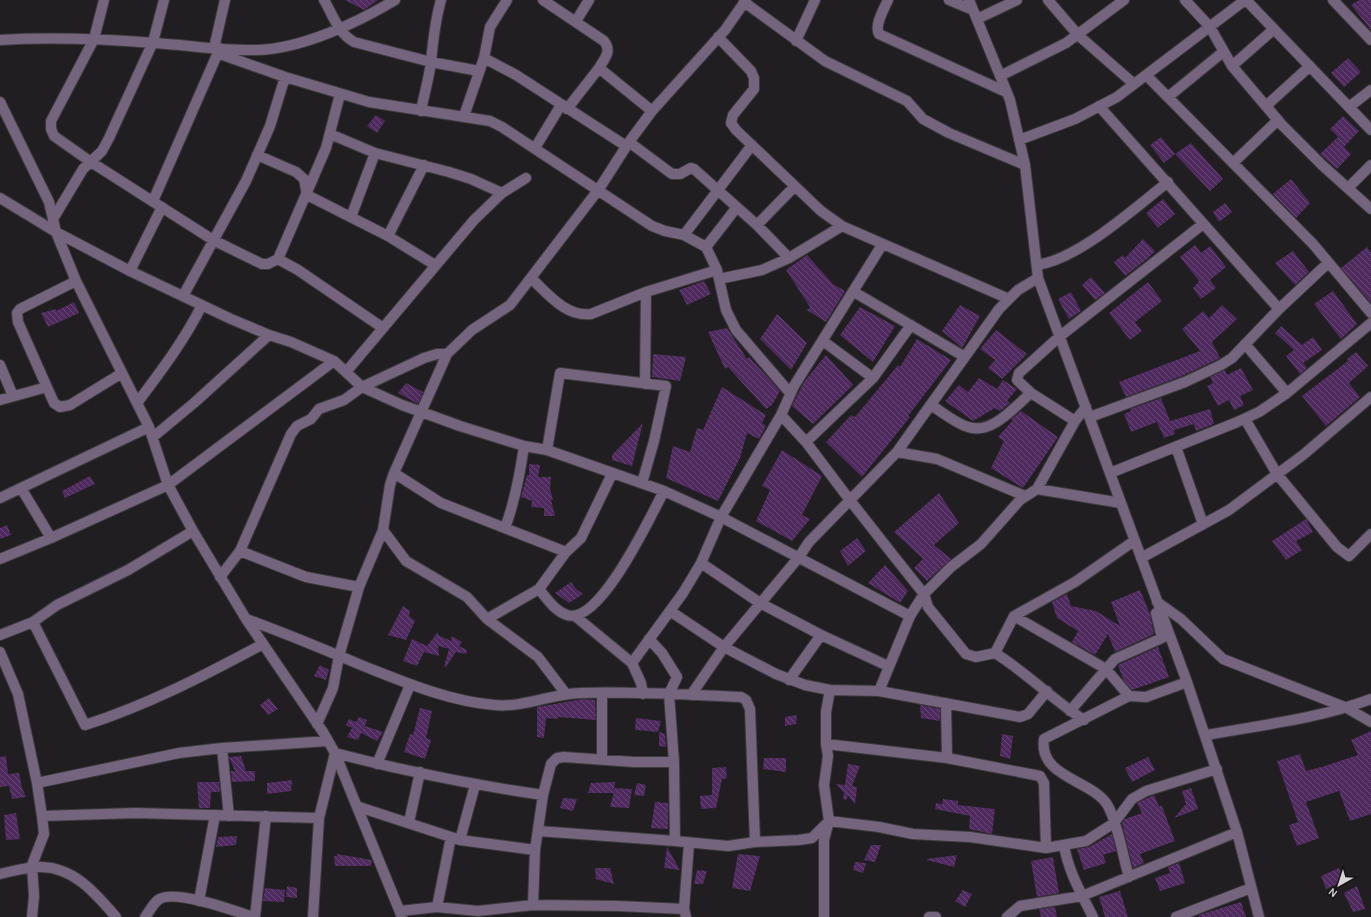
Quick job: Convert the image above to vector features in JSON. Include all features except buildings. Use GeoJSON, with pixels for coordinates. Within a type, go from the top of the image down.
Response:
{"type":"FeatureCollection","features":[{"type":"Feature","properties":{"kind":"street"},"geometry":{"type":"LineString","coordinates":[[104,0],[94,39],[51,121],[51,129],[54,136],[91,162],[213,240],[262,264],[268,264],[278,259],[307,195],[330,134],[340,94]]}},
{"type":"Feature","properties":{"kind":"street"},"geometry":{"type":"LineString","coordinates":[[53,219],[83,169],[102,151],[109,138],[153,42],[164,0]]}},
{"type":"Feature","properties":{"kind":"street"},"geometry":{"type":"LineString","coordinates":[[130,271],[217,49],[225,0]]}},
{"type":"Feature","properties":{"kind":"street"},"geometry":{"type":"LineString","coordinates":[[324,0],[340,29],[345,36],[354,42],[431,62],[479,71]]}},
{"type":"Feature","properties":{"kind":"street"},"geometry":{"type":"LineString","coordinates":[[0,40],[34,38],[94,39],[153,42],[217,49],[257,50],[295,44],[340,29],[375,12],[395,0]]}},
{"type":"Feature","properties":{"kind":"street"},"geometry":{"type":"LineString","coordinates":[[421,111],[431,62],[432,42],[441,0]]}},
{"type":"Feature","properties":{"kind":"street"},"geometry":{"type":"LineString","coordinates":[[464,116],[484,58],[490,27],[506,0]]}},
{"type":"Feature","properties":{"kind":"street"},"geometry":{"type":"LineString","coordinates":[[535,148],[564,107],[599,68],[609,51],[608,46],[604,41],[543,0]]}},
{"type":"Feature","properties":{"kind":"street"},"geometry":{"type":"LineString","coordinates":[[576,21],[588,0]]}},
{"type":"Feature","properties":{"kind":"street"},"geometry":{"type":"LineString","coordinates":[[796,41],[815,0]]}},
{"type":"Feature","properties":{"kind":"street"},"geometry":{"type":"LineString","coordinates":[[888,0],[878,24],[878,34],[1006,92]]}},
{"type":"Feature","properties":{"kind":"street"},"geometry":{"type":"LineString","coordinates":[[949,0],[975,15],[1017,0]]}},
{"type":"Feature","properties":{"kind":"street"},"geometry":{"type":"LineString","coordinates":[[969,0],[1006,92],[1019,140],[1025,165],[1038,278],[1134,541],[1188,682],[1237,832],[1259,917]]}},
{"type":"Feature","properties":{"kind":"street"},"geometry":{"type":"LineString","coordinates":[[1048,0],[1078,35],[1134,84]]}},
{"type":"Feature","properties":{"kind":"street"},"geometry":{"type":"LineString","coordinates":[[1000,76],[1078,35],[1124,0]]}},
{"type":"Feature","properties":{"kind":"street"},"geometry":{"type":"LineString","coordinates":[[1185,0],[1210,27],[1232,66],[1278,120],[1322,165],[1371,209]]}},
{"type":"Feature","properties":{"kind":"street"},"geometry":{"type":"LineString","coordinates":[[1019,140],[1075,119],[1099,106],[1134,84],[1246,0],[1371,130]]}},
{"type":"Feature","properties":{"kind":"street"},"geometry":{"type":"LineString","coordinates":[[1333,0],[1371,40]]}},
{"type":"Feature","properties":{"kind":"street"},"geometry":{"type":"LineString","coordinates":[[317,724],[333,688],[339,656],[359,587],[383,530],[390,485],[394,473],[447,354],[472,330],[510,305],[599,189],[628,144],[652,111],[718,37],[745,1],[796,41],[825,61],[907,101],[923,119],[949,133],[1025,165]]}},
{"type":"Feature","properties":{"kind":"street"},"geometry":{"type":"LineString","coordinates":[[1232,66],[1274,29]]}},
{"type":"Feature","properties":{"kind":"street"},"geometry":{"type":"LineString","coordinates":[[718,37],[751,71],[754,78],[754,89],[733,115],[731,123],[736,130],[821,211],[842,226],[882,245],[1009,299]]}},
{"type":"Feature","properties":{"kind":"street"},"geometry":{"type":"LineString","coordinates":[[217,49],[285,77],[369,102],[490,121],[502,127],[599,189],[652,226],[665,231],[684,234],[706,248],[718,274],[726,310],[736,330],[790,393]]}},
{"type":"Feature","properties":{"kind":"street"},"geometry":{"type":"LineString","coordinates":[[1168,97],[1224,52]]}},
{"type":"Feature","properties":{"kind":"street"},"geometry":{"type":"LineString","coordinates":[[484,58],[516,75],[564,107],[628,144],[672,174],[680,174],[692,168],[737,207],[789,258]]}},
{"type":"Feature","properties":{"kind":"street"},"geometry":{"type":"LineString","coordinates":[[1266,106],[1310,66]]}},
{"type":"Feature","properties":{"kind":"street"},"geometry":{"type":"LineString","coordinates":[[599,68],[652,111]]}},
{"type":"Feature","properties":{"kind":"street"},"geometry":{"type":"LineString","coordinates":[[1146,75],[1313,244],[1371,313]]}},
{"type":"Feature","properties":{"kind":"street"},"geometry":{"type":"LineString","coordinates":[[183,296],[246,181],[270,126],[285,77]]}},
{"type":"Feature","properties":{"kind":"street"},"geometry":{"type":"LineString","coordinates":[[1349,107],[1371,90]]}},
{"type":"Feature","properties":{"kind":"street"},"geometry":{"type":"LineString","coordinates":[[0,102],[49,202],[56,232],[76,281],[149,427],[168,485],[193,531],[246,619],[335,753],[359,807],[401,914],[437,907],[478,914],[533,905],[618,906],[685,913],[689,843]]}},
{"type":"Feature","properties":{"kind":"street"},"geometry":{"type":"LineString","coordinates":[[1099,106],[1168,182],[1203,224],[1279,309]]}},
{"type":"Feature","properties":{"kind":"street"},"geometry":{"type":"LineString","coordinates":[[1233,163],[1278,120]]}},
{"type":"Feature","properties":{"kind":"street"},"geometry":{"type":"LineString","coordinates":[[330,134],[375,153],[424,165],[471,179],[502,193]]}},
{"type":"Feature","properties":{"kind":"street"},"geometry":{"type":"LineString","coordinates":[[684,234],[752,145]]}},
{"type":"Feature","properties":{"kind":"street"},"geometry":{"type":"LineString","coordinates":[[351,218],[375,153]]}},
{"type":"Feature","properties":{"kind":"street"},"geometry":{"type":"LineString","coordinates":[[257,155],[296,172],[304,179],[307,195]]}},
{"type":"Feature","properties":{"kind":"street"},"geometry":{"type":"LineString","coordinates":[[388,236],[424,165]]}},
{"type":"Feature","properties":{"kind":"street"},"geometry":{"type":"LineString","coordinates":[[1348,188],[1371,165]]}},
{"type":"Feature","properties":{"kind":"street"},"geometry":{"type":"LineString","coordinates":[[346,372],[474,220],[502,193],[526,178]]}},
{"type":"Feature","properties":{"kind":"street"},"geometry":{"type":"LineString","coordinates":[[1037,265],[1059,259],[1081,248],[1168,182]]}},
{"type":"Feature","properties":{"kind":"street"},"geometry":{"type":"LineString","coordinates":[[757,226],[795,186]]}},
{"type":"Feature","properties":{"kind":"street"},"geometry":{"type":"LineString","coordinates":[[307,195],[388,236],[435,265]]}},
{"type":"Feature","properties":{"kind":"street"},"geometry":{"type":"LineString","coordinates":[[0,198],[56,232],[130,271],[269,335],[291,342],[334,361],[362,387],[420,412],[524,446],[547,450],[664,491],[721,517],[910,616]]}},
{"type":"Feature","properties":{"kind":"street"},"geometry":{"type":"LineString","coordinates":[[706,248],[737,207]]}},
{"type":"Feature","properties":{"kind":"street"},"geometry":{"type":"LineString","coordinates":[[1075,421],[1031,393],[1017,380],[1019,373],[1060,337],[1203,224]]}},
{"type":"Feature","properties":{"kind":"street"},"geometry":{"type":"LineString","coordinates":[[532,278],[562,306],[573,313],[583,315],[591,314],[646,292],[718,274],[762,270],[789,258],[842,226]]}},
{"type":"Feature","properties":{"kind":"street"},"geometry":{"type":"LineString","coordinates":[[632,663],[670,611],[702,562],[721,517],[781,415],[790,393],[882,245]]}},
{"type":"Feature","properties":{"kind":"street"},"geometry":{"type":"LineString","coordinates":[[278,259],[298,270],[383,328]]}},
{"type":"Feature","properties":{"kind":"street"},"geometry":{"type":"LineString","coordinates":[[880,691],[888,666],[910,616],[924,594],[951,567],[981,544],[1013,506],[1025,496],[1037,489],[1075,421],[1088,412],[1192,379],[1221,365],[1232,358],[1279,309],[1328,263]]}},
{"type":"Feature","properties":{"kind":"street"},"geometry":{"type":"LineString","coordinates":[[691,695],[724,647],[799,557],[813,537],[897,452],[999,309],[1018,290],[1038,278]]}},
{"type":"Feature","properties":{"kind":"street"},"geometry":{"type":"LineString","coordinates":[[76,281],[20,309],[17,313],[18,322],[54,403],[57,406],[64,407],[122,373]]}},
{"type":"Feature","properties":{"kind":"street"},"geometry":{"type":"LineString","coordinates":[[645,384],[646,292]]}},
{"type":"Feature","properties":{"kind":"street"},"geometry":{"type":"LineString","coordinates":[[854,292],[965,357]]}},
{"type":"Feature","properties":{"kind":"street"},"geometry":{"type":"LineString","coordinates":[[137,403],[189,332],[202,305]]}},
{"type":"Feature","properties":{"kind":"street"},"geometry":{"type":"LineString","coordinates":[[1110,473],[1259,412],[1287,393],[1371,324]]}},
{"type":"Feature","properties":{"kind":"street"},"geometry":{"type":"LineString","coordinates":[[806,442],[873,378],[911,325]]}},
{"type":"Feature","properties":{"kind":"street"},"geometry":{"type":"LineString","coordinates":[[153,438],[269,335]]}},
{"type":"Feature","properties":{"kind":"street"},"geometry":{"type":"LineString","coordinates":[[823,341],[873,378]]}},
{"type":"Feature","properties":{"kind":"street"},"geometry":{"type":"LineString","coordinates":[[1245,344],[1287,393]]}},
{"type":"Feature","properties":{"kind":"street"},"geometry":{"type":"LineString","coordinates":[[220,576],[240,551],[291,434],[297,426],[312,419],[319,410],[344,400],[362,387],[424,358],[437,354],[447,354]]}},
{"type":"Feature","properties":{"kind":"street"},"geometry":{"type":"LineString","coordinates":[[0,558],[51,538],[168,485],[334,361]]}},
{"type":"Feature","properties":{"kind":"street"},"geometry":{"type":"LineString","coordinates":[[0,366],[14,396]]}},
{"type":"Feature","properties":{"kind":"street"},"geometry":{"type":"LineString","coordinates":[[547,450],[560,373],[666,386],[654,441],[642,483]]}},
{"type":"Feature","properties":{"kind":"street"},"geometry":{"type":"LineString","coordinates":[[0,400],[47,387]]}},
{"type":"Feature","properties":{"kind":"street"},"geometry":{"type":"LineString","coordinates":[[930,405],[967,427],[985,428],[993,424],[1031,393]]}},
{"type":"Feature","properties":{"kind":"street"},"geometry":{"type":"LineString","coordinates":[[1141,558],[1228,510],[1303,455],[1370,401]]}},
{"type":"Feature","properties":{"kind":"street"},"geometry":{"type":"LineString","coordinates":[[781,415],[806,442],[849,500],[924,594],[928,607],[966,654],[976,657],[995,653],[1016,666],[1070,711],[1084,720]]}},
{"type":"Feature","properties":{"kind":"street"},"geometry":{"type":"LineString","coordinates":[[1245,419],[1277,474],[1345,554],[1349,556],[1371,534]]}},
{"type":"Feature","properties":{"kind":"street"},"geometry":{"type":"LineString","coordinates":[[0,498],[149,427]]}},
{"type":"Feature","properties":{"kind":"street"},"geometry":{"type":"LineString","coordinates":[[505,528],[516,496],[524,446]]}},
{"type":"Feature","properties":{"kind":"street"},"geometry":{"type":"LineString","coordinates":[[1176,447],[1204,524]]}},
{"type":"Feature","properties":{"kind":"street"},"geometry":{"type":"LineString","coordinates":[[897,452],[937,459],[1025,496]]}},
{"type":"Feature","properties":{"kind":"street"},"geometry":{"type":"LineString","coordinates":[[394,473],[441,503],[566,552]]}},
{"type":"Feature","properties":{"kind":"street"},"geometry":{"type":"LineString","coordinates":[[487,619],[539,589],[566,552],[574,547],[581,538],[612,474]]}},
{"type":"Feature","properties":{"kind":"street"},"geometry":{"type":"LineString","coordinates":[[21,488],[51,538]]}},
{"type":"Feature","properties":{"kind":"street"},"geometry":{"type":"LineString","coordinates":[[1037,489],[1120,503]]}},
{"type":"Feature","properties":{"kind":"street"},"geometry":{"type":"LineString","coordinates":[[539,589],[556,609],[568,616],[575,616],[586,611],[609,588],[664,491]]}},
{"type":"Feature","properties":{"kind":"street"},"geometry":{"type":"LineString","coordinates":[[383,530],[406,561],[467,597],[487,619],[538,657],[566,694]]}},
{"type":"Feature","properties":{"kind":"street"},"geometry":{"type":"LineString","coordinates":[[0,635],[33,622],[57,606],[128,570],[193,531]]}},
{"type":"Feature","properties":{"kind":"street"},"geometry":{"type":"LineString","coordinates":[[995,653],[1014,616],[1075,582],[1134,541]]}},
{"type":"Feature","properties":{"kind":"street"},"geometry":{"type":"LineString","coordinates":[[240,551],[306,577],[359,587]]}},
{"type":"Feature","properties":{"kind":"street"},"geometry":{"type":"LineString","coordinates":[[702,562],[760,603],[821,635],[888,666]]}},
{"type":"Feature","properties":{"kind":"street"},"geometry":{"type":"LineString","coordinates":[[1070,711],[1115,659],[1162,638],[1149,580]]}},
{"type":"Feature","properties":{"kind":"street"},"geometry":{"type":"LineString","coordinates":[[1157,602],[1181,619],[1223,659],[1347,708],[1371,722]]}},
{"type":"Feature","properties":{"kind":"street"},"geometry":{"type":"LineString","coordinates":[[670,611],[724,647],[789,680],[814,688],[830,690],[880,691],[1020,716],[1028,714],[1047,691]]}},
{"type":"Feature","properties":{"kind":"street"},"geometry":{"type":"LineString","coordinates":[[575,616],[632,663],[641,683],[643,694]]}},
{"type":"Feature","properties":{"kind":"street"},"geometry":{"type":"LineString","coordinates":[[1014,616],[1106,669],[1129,696]]}},
{"type":"Feature","properties":{"kind":"street"},"geometry":{"type":"LineString","coordinates":[[246,619],[410,685],[461,700],[495,705],[519,704],[566,694],[602,693],[669,694],[741,698],[749,704],[755,842]]}},
{"type":"Feature","properties":{"kind":"street"},"geometry":{"type":"LineString","coordinates":[[33,622],[85,725],[125,711],[197,679],[263,644]]}},
{"type":"Feature","properties":{"kind":"street"},"geometry":{"type":"LineString","coordinates":[[789,680],[821,635]]}},
{"type":"Feature","properties":{"kind":"street"},"geometry":{"type":"LineString","coordinates":[[649,639],[662,653],[677,677],[669,694],[674,762],[675,842]]}},
{"type":"Feature","properties":{"kind":"street"},"geometry":{"type":"LineString","coordinates":[[0,652],[18,694],[37,782],[42,816],[44,834],[32,867],[34,896],[32,917]]}},
{"type":"Feature","properties":{"kind":"street"},"geometry":{"type":"LineString","coordinates":[[1128,876],[1114,823],[1107,805],[1099,795],[1064,776],[1046,756],[1043,747],[1044,739],[1129,696],[1146,697],[1188,682]]}},
{"type":"Feature","properties":{"kind":"street"},"geometry":{"type":"LineString","coordinates":[[377,764],[410,685]]}},
{"type":"Feature","properties":{"kind":"street"},"geometry":{"type":"LineString","coordinates":[[824,917],[824,840],[829,821],[824,785],[828,756],[826,744],[826,712],[830,690]]}},
{"type":"Feature","properties":{"kind":"street"},"geometry":{"type":"LineString","coordinates":[[602,693],[602,760]]}},
{"type":"Feature","properties":{"kind":"street"},"geometry":{"type":"LineString","coordinates":[[1206,735],[1314,716],[1347,708],[1371,699]]}},
{"type":"Feature","properties":{"kind":"street"},"geometry":{"type":"LineString","coordinates":[[946,703],[947,758]]}},
{"type":"Feature","properties":{"kind":"street"},"geometry":{"type":"LineString","coordinates":[[37,782],[163,756],[222,748],[328,741]]}},
{"type":"Feature","properties":{"kind":"street"},"geometry":{"type":"LineString","coordinates":[[826,744],[947,758],[1040,776],[1044,783],[1046,848]]}},
{"type":"Feature","properties":{"kind":"street"},"geometry":{"type":"LineString","coordinates":[[222,748],[229,816]]}},
{"type":"Feature","properties":{"kind":"street"},"geometry":{"type":"LineString","coordinates":[[335,753],[377,764],[475,785],[544,795]]}},
{"type":"Feature","properties":{"kind":"street"},"geometry":{"type":"LineString","coordinates":[[313,917],[319,818],[335,753]]}},
{"type":"Feature","properties":{"kind":"street"},"geometry":{"type":"LineString","coordinates":[[533,905],[535,850],[544,795],[551,764],[557,758],[564,757],[602,760],[674,762]]}},
{"type":"Feature","properties":{"kind":"street"},"geometry":{"type":"LineString","coordinates":[[829,821],[879,827],[913,834],[970,837],[1046,848],[1086,841],[1114,823],[1132,799],[1146,791],[1217,769]]}},
{"type":"Feature","properties":{"kind":"street"},"geometry":{"type":"LineString","coordinates":[[409,822],[420,772]]}},
{"type":"Feature","properties":{"kind":"street"},"geometry":{"type":"LineString","coordinates":[[437,907],[455,838],[475,785]]}},
{"type":"Feature","properties":{"kind":"street"},"geometry":{"type":"LineString","coordinates":[[359,807],[455,838],[535,850]]}},
{"type":"Feature","properties":{"kind":"street"},"geometry":{"type":"LineString","coordinates":[[42,816],[104,813],[319,818]]}},
{"type":"Feature","properties":{"kind":"street"},"geometry":{"type":"LineString","coordinates":[[199,901],[215,815]]}},
{"type":"Feature","properties":{"kind":"street"},"geometry":{"type":"LineString","coordinates":[[145,917],[159,899],[169,895],[199,901],[227,913],[254,917],[266,816]]}},
{"type":"Feature","properties":{"kind":"street"},"geometry":{"type":"LineString","coordinates":[[538,831],[728,846],[755,842],[812,838],[829,821]]}},
{"type":"Feature","properties":{"kind":"street"},"geometry":{"type":"LineString","coordinates":[[1007,917],[1020,906],[1082,896],[1237,832]]}},
{"type":"Feature","properties":{"kind":"street"},"geometry":{"type":"LineString","coordinates":[[1064,845],[1067,862],[1093,917]]}},
{"type":"Feature","properties":{"kind":"street"},"geometry":{"type":"LineString","coordinates":[[0,874],[32,867],[55,868],[67,872],[82,882],[116,917]]}},
{"type":"Feature","properties":{"kind":"street"},"geometry":{"type":"LineString","coordinates":[[1176,917],[1251,888]]}},
{"type":"Feature","properties":{"kind":"street"},"geometry":{"type":"LineString","coordinates":[[929,917],[936,917]]}}]}
